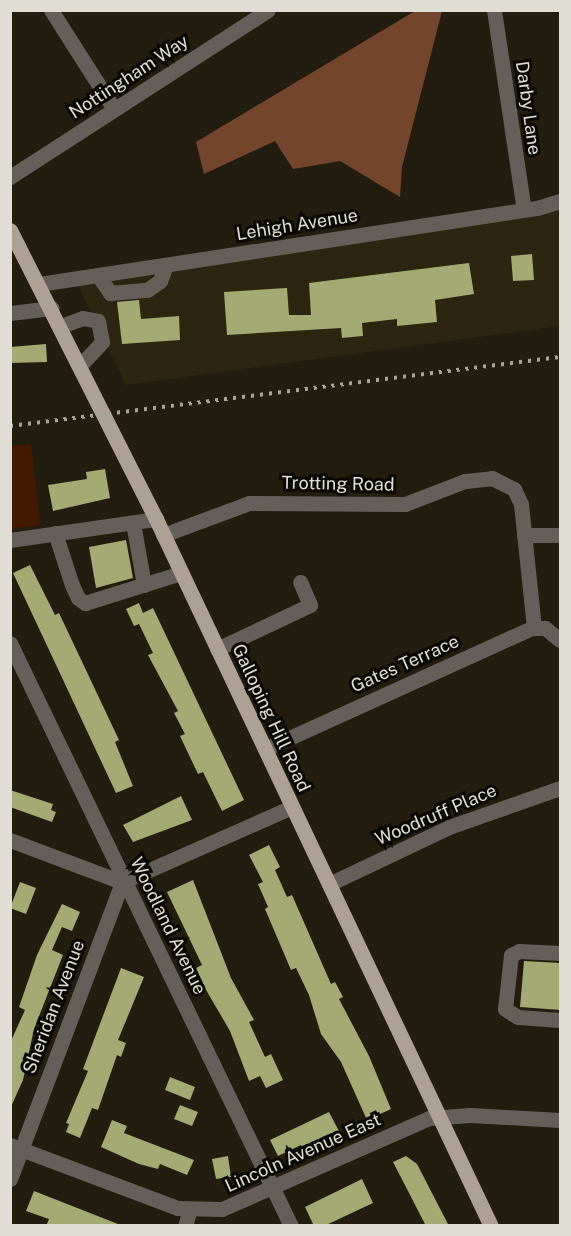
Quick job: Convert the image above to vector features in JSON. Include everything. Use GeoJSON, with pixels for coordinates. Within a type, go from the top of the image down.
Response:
{"type":"FeatureCollection","features":[{"type":"Feature","properties":{"kind":"main road","name":"Galloping Hill Road"},"geometry":{"type":"LineString","coordinates":[[10,230],[52,308],[156,519],[491,1226]]}},
{"type":"Feature","properties":{"kind":"street"},"geometry":{"type":"LineString","coordinates":[[51,10],[114,109]]}},
{"type":"Feature","properties":{"kind":"street","name":"Nottingham Way"},"geometry":{"type":"LineString","coordinates":[[10,177],[268,10]]}},
{"type":"Feature","properties":{"kind":"street","name":"Darby Lane"},"geometry":{"type":"LineString","coordinates":[[494,10],[524,210]]}},
{"type":"Feature","properties":{"kind":"street","name":"Lehigh Avenue"},"geometry":{"type":"LineString","coordinates":[[39,284],[524,210],[561,201]]}},
{"type":"Feature","properties":{"kind":"street"},"geometry":{"type":"LineString","coordinates":[[98,275],[110,293],[147,290],[160,281],[166,265]]}},
{"type":"Feature","properties":{"kind":"street"},"geometry":{"type":"LineString","coordinates":[[10,314],[52,308]]}},
{"type":"Feature","properties":{"kind":"street"},"geometry":{"type":"LineString","coordinates":[[61,326],[83,318],[98,321],[102,342],[80,366]]}},
{"type":"Feature","properties":{"kind":"street","name":"Trotting Road"},"geometry":{"type":"LineString","coordinates":[[163,535],[249,503],[405,504],[465,481],[485,478],[514,489],[521,504],[534,628]]}},
{"type":"Feature","properties":{"kind":"street"},"geometry":{"type":"LineString","coordinates":[[10,540],[156,519]]}},
{"type":"Feature","properties":{"kind":"street"},"geometry":{"type":"LineString","coordinates":[[133,523],[144,585]]}},
{"type":"Feature","properties":{"kind":"street"},"geometry":{"type":"LineString","coordinates":[[55,533],[81,601],[92,602],[181,573]]}},
{"type":"Feature","properties":{"kind":"street"},"geometry":{"type":"LineString","coordinates":[[524,534],[561,535]]}},
{"type":"Feature","properties":{"kind":"street"},"geometry":{"type":"LineString","coordinates":[[217,649],[310,605],[300,582]]}},
{"type":"Feature","properties":{"kind":"street"},"geometry":{"type":"LineString","coordinates":[[534,628],[545,628],[561,640]]}},
{"type":"Feature","properties":{"kind":"street","name":"Gates Terrace"},"geometry":{"type":"LineString","coordinates":[[265,749],[534,628]]}},
{"type":"Feature","properties":{"kind":"street","name":"Woodland Avenue"},"geometry":{"type":"LineString","coordinates":[[10,643],[291,1226]]}},
{"type":"Feature","properties":{"kind":"street","name":"Woodruff Place"},"geometry":{"type":"LineString","coordinates":[[329,884],[449,827],[561,788]]}},
{"type":"Feature","properties":{"kind":"street"},"geometry":{"type":"LineString","coordinates":[[10,840],[124,882],[292,807]]}},
{"type":"Feature","properties":{"kind":"street","name":"Sheridan Avenue"},"geometry":{"type":"LineString","coordinates":[[10,1179],[16,1148],[124,882]]}},
{"type":"Feature","properties":{"kind":"street"},"geometry":{"type":"LineString","coordinates":[[561,953],[519,951],[508,958],[505,1009],[518,1017],[561,1020]]}},
{"type":"Feature","properties":{"kind":"street","name":"Lincoln Avenue East"},"geometry":{"type":"LineString","coordinates":[[16,1148],[178,1208],[222,1209],[274,1189],[429,1118],[470,1115],[561,1120]]}},
{"type":"Feature","properties":{"kind":"street"},"geometry":{"type":"LineString","coordinates":[[185,1226],[190,1209]]}},
{"type":"Feature","properties":{"kind":"shaded area"},"geometry":{"type":"Polygon","coordinates":[[[415,11],[442,11],[402,167],[400,197],[340,161],[293,169],[275,141],[204,174],[196,142],[415,11]]]}},
{"type":"Feature","properties":{"kind":"shaded area"},"geometry":{"type":"Polygon","coordinates":[[[560,202],[560,326],[126,385],[72,273],[525,218],[560,202]]]}},
{"type":"Feature","properties":{"kind":"shaded area"},"geometry":{"type":"Polygon","coordinates":[[[31,444],[40,525],[11,529],[11,446],[31,444]]]}},
{"type":"Feature","properties":{"kind":"building"},"geometry":{"type":"Polygon","coordinates":[[[532,254],[534,280],[513,281],[511,256],[532,254]]]}},
{"type":"Feature","properties":{"kind":"building"},"geometry":{"type":"Polygon","coordinates":[[[469,263],[474,294],[435,300],[437,322],[397,326],[397,319],[362,323],[363,336],[342,338],[341,328],[227,335],[224,292],[287,288],[289,315],[311,315],[309,283],[469,263]]]}},
{"type":"Feature","properties":{"kind":"building"},"geometry":{"type":"Polygon","coordinates":[[[139,300],[141,319],[179,316],[180,340],[122,344],[117,302],[139,300]]]}},
{"type":"Feature","properties":{"kind":"building"},"geometry":{"type":"Polygon","coordinates":[[[46,344],[47,362],[10,363],[10,347],[46,344]]]}},
{"type":"Feature","properties":{"kind":"building"},"geometry":{"type":"Polygon","coordinates":[[[105,469],[110,498],[53,511],[48,485],[87,479],[86,472],[105,469]]]}},
{"type":"Feature","properties":{"kind":"building"},"geometry":{"type":"Polygon","coordinates":[[[126,540],[133,578],[96,588],[89,547],[126,540]]]}},
{"type":"Feature","properties":{"kind":"building"},"geometry":{"type":"Polygon","coordinates":[[[30,565],[55,615],[59,613],[119,740],[115,742],[133,786],[116,793],[13,573],[30,565]]]}},
{"type":"Feature","properties":{"kind":"building"},"geometry":{"type":"Polygon","coordinates":[[[139,603],[143,613],[153,608],[244,800],[222,811],[203,772],[198,774],[180,736],[185,734],[174,713],[178,711],[148,655],[153,653],[139,624],[134,626],[126,609],[139,603]]]}},
{"type":"Feature","properties":{"kind":"building"},"geometry":{"type":"Polygon","coordinates":[[[10,790],[53,804],[51,810],[56,812],[52,822],[10,807],[10,790]]]}},
{"type":"Feature","properties":{"kind":"building"},"geometry":{"type":"Polygon","coordinates":[[[181,796],[192,820],[133,842],[123,825],[181,796]]]}},
{"type":"Feature","properties":{"kind":"building"},"geometry":{"type":"Polygon","coordinates":[[[269,845],[280,867],[275,870],[287,897],[292,895],[331,984],[335,982],[343,997],[339,999],[369,1056],[391,1109],[367,1120],[341,1062],[321,1034],[309,995],[296,968],[291,970],[265,909],[268,907],[258,884],[263,882],[249,855],[269,845]]]}},
{"type":"Feature","properties":{"kind":"building"},"geometry":{"type":"Polygon","coordinates":[[[193,880],[231,978],[254,1020],[249,1022],[265,1057],[271,1054],[283,1080],[266,1088],[260,1076],[249,1081],[230,1031],[202,983],[196,968],[202,965],[167,892],[193,880]]]}},
{"type":"Feature","properties":{"kind":"building"},"geometry":{"type":"Polygon","coordinates":[[[20,882],[36,888],[26,914],[10,908],[20,882]]]}},
{"type":"Feature","properties":{"kind":"building"},"geometry":{"type":"Polygon","coordinates":[[[62,904],[80,912],[72,931],[62,927],[52,950],[63,955],[34,1029],[23,1080],[10,1109],[10,1043],[25,1010],[19,1007],[37,955],[62,904]]]}},
{"type":"Feature","properties":{"kind":"building"},"geometry":{"type":"Polygon","coordinates":[[[524,961],[561,963],[561,1010],[520,1007],[524,961]]]}},
{"type":"Feature","properties":{"kind":"building"},"geometry":{"type":"Polygon","coordinates":[[[121,968],[144,977],[118,1040],[126,1043],[121,1057],[117,1055],[98,1110],[92,1108],[80,1138],[66,1132],[69,1124],[66,1123],[88,1071],[83,1069],[121,968]]]}},
{"type":"Feature","properties":{"kind":"building"},"geometry":{"type":"Polygon","coordinates":[[[170,1077],[195,1087],[190,1100],[165,1090],[170,1077]]]}},
{"type":"Feature","properties":{"kind":"building"},"geometry":{"type":"Polygon","coordinates":[[[180,1105],[198,1112],[192,1126],[174,1119],[180,1105]]]}},
{"type":"Feature","properties":{"kind":"building"},"geometry":{"type":"Polygon","coordinates":[[[329,1112],[340,1133],[304,1151],[301,1145],[278,1156],[270,1140],[329,1112]]]}},
{"type":"Feature","properties":{"kind":"building"},"geometry":{"type":"Polygon","coordinates":[[[112,1120],[127,1126],[124,1133],[194,1160],[187,1175],[160,1164],[158,1169],[139,1164],[101,1147],[112,1120]]]}},
{"type":"Feature","properties":{"kind":"building"},"geometry":{"type":"Polygon","coordinates":[[[228,1156],[231,1177],[216,1179],[212,1159],[228,1156]]]}},
{"type":"Feature","properties":{"kind":"building"},"geometry":{"type":"Polygon","coordinates":[[[406,1156],[417,1164],[449,1226],[426,1226],[393,1162],[406,1156]]]}},
{"type":"Feature","properties":{"kind":"building"},"geometry":{"type":"Polygon","coordinates":[[[362,1179],[373,1203],[324,1226],[314,1226],[305,1207],[362,1179]]]}},
{"type":"Feature","properties":{"kind":"building"},"geometry":{"type":"Polygon","coordinates":[[[34,1191],[118,1224],[118,1226],[46,1226],[49,1219],[26,1211],[34,1191]]]}},
{"type":"Feature","properties":{"kind":"railway"},"geometry":{"type":"LineString","coordinates":[[10,426],[560,357]]}}]}
